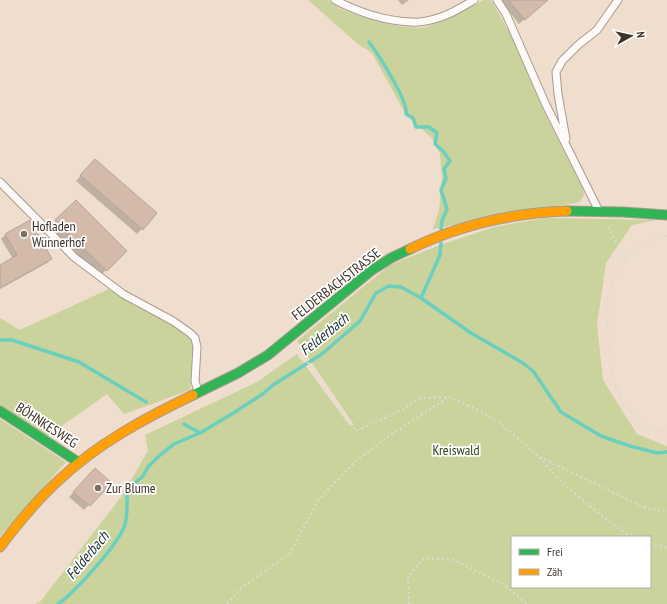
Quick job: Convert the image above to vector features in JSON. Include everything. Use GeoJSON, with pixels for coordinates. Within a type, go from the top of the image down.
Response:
{"type":"FeatureCollection","features":[{"type":"Feature","properties":{"kind":"street","name":"FELDERBACHSTRASSE"},"geometry":{"type":"LineString","coordinates":[[0,547],[12,530],[45,494],[78,462],[136,424],[199,394],[249,367],[291,337],[358,282],[392,258],[434,237],[491,219],[548,211],[599,211],[667,215]]}},
{"type":"Feature","properties":{"kind":"street","name":"BÖHNKESWEG"},"geometry":{"type":"LineString","coordinates":[[0,411],[78,462]]}},
{"type":"Feature","properties":{"kind":"lane"},"geometry":{"type":"LineString","coordinates":[[335,0],[352,8],[382,18],[412,23],[443,16],[474,0]]}},
{"type":"Feature","properties":{"kind":"lane"},"geometry":{"type":"LineString","coordinates":[[497,0],[516,35],[546,105],[599,211]]}},
{"type":"Feature","properties":{"kind":"lane"},"geometry":{"type":"LineString","coordinates":[[568,149],[558,94],[556,72],[562,61],[578,45],[597,30],[618,0]]}},
{"type":"Feature","properties":{"kind":"lane"},"geometry":{"type":"LineString","coordinates":[[0,182],[74,257],[123,294],[173,321],[195,338],[197,347],[195,381],[199,394]]}},
{"type":"Feature","properties":{"kind":"path"},"geometry":{"type":"LineString","coordinates":[[599,211],[626,259]]}},
{"type":"Feature","properties":{"kind":"path"},"geometry":{"type":"LineString","coordinates":[[667,236],[652,239],[635,248],[618,268],[608,294],[606,328],[612,376],[623,404],[646,426],[667,433]]}},
{"type":"Feature","properties":{"kind":"path"},"geometry":{"type":"LineString","coordinates":[[302,354],[356,431],[396,413],[421,398],[448,397],[472,407],[499,422],[538,457],[564,485],[608,520],[627,534],[632,536]]}},
{"type":"Feature","properties":{"kind":"path"},"geometry":{"type":"LineString","coordinates":[[227,604],[240,589],[290,553],[319,499],[356,462],[382,441],[448,397]]}},
{"type":"Feature","properties":{"kind":"path"},"geometry":{"type":"LineString","coordinates":[[538,457],[643,507],[667,512]]}},
{"type":"Feature","properties":{"kind":"path"},"geometry":{"type":"LineString","coordinates":[[651,543],[667,548]]}},
{"type":"Feature","properties":{"kind":"path"},"geometry":{"type":"LineString","coordinates":[[409,604],[408,576],[424,558],[454,560],[503,584],[527,604]]}},
{"type":"Feature","properties":{"kind":"green space"},"geometry":{"type":"Polygon","coordinates":[[[308,0],[329,0],[334,5],[344,10],[367,19],[393,25],[416,28],[425,27],[440,22],[484,0],[491,0],[511,35],[549,122],[583,188],[584,195],[580,202],[433,229],[439,210],[442,178],[440,154],[432,138],[406,115],[372,53],[358,44],[308,0]]]}},
{"type":"Feature","properties":{"kind":"green space","name":"Kreiswald"},"geometry":{"type":"Polygon","coordinates":[[[545,218],[656,220],[632,225],[606,263],[597,325],[603,380],[637,434],[667,446],[667,604],[35,604],[40,602],[121,497],[148,451],[145,435],[257,382],[297,354],[350,426],[354,425],[297,341],[390,265],[440,245],[494,227],[545,218]]]}},
{"type":"Feature","properties":{"kind":"green space"},"geometry":{"type":"Polygon","coordinates":[[[109,289],[130,303],[178,328],[189,336],[194,349],[190,390],[124,414],[107,394],[46,437],[0,408],[0,318],[20,330],[109,289]]]}},
{"type":"Feature","properties":{"kind":"green space"},"geometry":{"type":"Polygon","coordinates":[[[0,419],[66,462],[0,536],[0,419]]]}},
{"type":"Feature","properties":{"kind":"building"},"geometry":{"type":"Polygon","coordinates":[[[508,0],[548,0],[525,20],[508,0]]]}},
{"type":"Feature","properties":{"kind":"building"},"geometry":{"type":"Polygon","coordinates":[[[95,159],[157,213],[143,230],[80,175],[95,159]]]}},
{"type":"Feature","properties":{"kind":"building"},"geometry":{"type":"Polygon","coordinates":[[[76,200],[127,251],[107,271],[55,220],[76,200]]]}},
{"type":"Feature","properties":{"kind":"building"},"geometry":{"type":"Polygon","coordinates":[[[30,220],[52,259],[0,288],[0,265],[17,255],[5,234],[30,220]]]}},
{"type":"Feature","properties":{"kind":"building"},"geometry":{"type":"Polygon","coordinates":[[[95,468],[112,483],[90,506],[73,492],[95,468]]]}},
{"type":"Feature","properties":{"kind":"waterway"},"geometry":{"type":"LineString","coordinates":[[369,42],[398,89],[406,108],[406,114],[413,118],[416,127],[429,127],[437,133],[435,144],[443,151],[450,161],[444,169],[446,178],[441,190],[447,209],[442,221],[441,229]]}},
{"type":"Feature","properties":{"kind":"waterway"},"geometry":{"type":"LineString","coordinates":[[421,298],[440,255],[441,243]]}},
{"type":"Feature","properties":{"kind":"waterway","name":"Felderbach"},"geometry":{"type":"LineString","coordinates":[[58,604],[66,598],[96,567],[115,543],[126,520],[127,490],[143,476],[148,467],[160,455],[174,444],[200,433],[235,412],[264,393],[273,385],[322,354],[360,321],[376,293],[389,286],[401,287],[421,298],[471,333],[523,363],[533,371],[561,412],[601,436],[657,453],[667,452]]}},
{"type":"Feature","properties":{"kind":"waterway"},"geometry":{"type":"LineString","coordinates":[[0,340],[12,340],[79,362],[146,402]]}},
{"type":"Feature","properties":{"kind":"waterway"},"geometry":{"type":"LineString","coordinates":[[184,424],[200,433]]}},
{"type":"Feature","properties":{"kind":"traffic: fast"},"geometry":{"type":"LineString","coordinates":[[567,211],[623,212],[667,215]]}},
{"type":"Feature","properties":{"kind":"traffic: fast"},"geometry":{"type":"LineString","coordinates":[[193,395],[238,373],[268,355],[372,270],[391,258],[410,249]]}},
{"type":"Feature","properties":{"kind":"traffic: fast"},"geometry":{"type":"LineString","coordinates":[[0,411],[78,462]]}},
{"type":"Feature","properties":{"kind":"traffic: slow"},"geometry":{"type":"LineString","coordinates":[[410,249],[448,233],[487,221],[526,214],[567,211]]}},
{"type":"Feature","properties":{"kind":"traffic: slow"},"geometry":{"type":"LineString","coordinates":[[0,547],[35,504],[89,455],[122,433],[193,395]]}},
{"type":"Feature","properties":{"kind":"place","name":"Hofladen Wünnerhof"},"geometry":{"type":"Point","coordinates":[24,234]}},
{"type":"Feature","properties":{"kind":"place","name":"Zur Blume"},"geometry":{"type":"Point","coordinates":[98,488]}}]}
